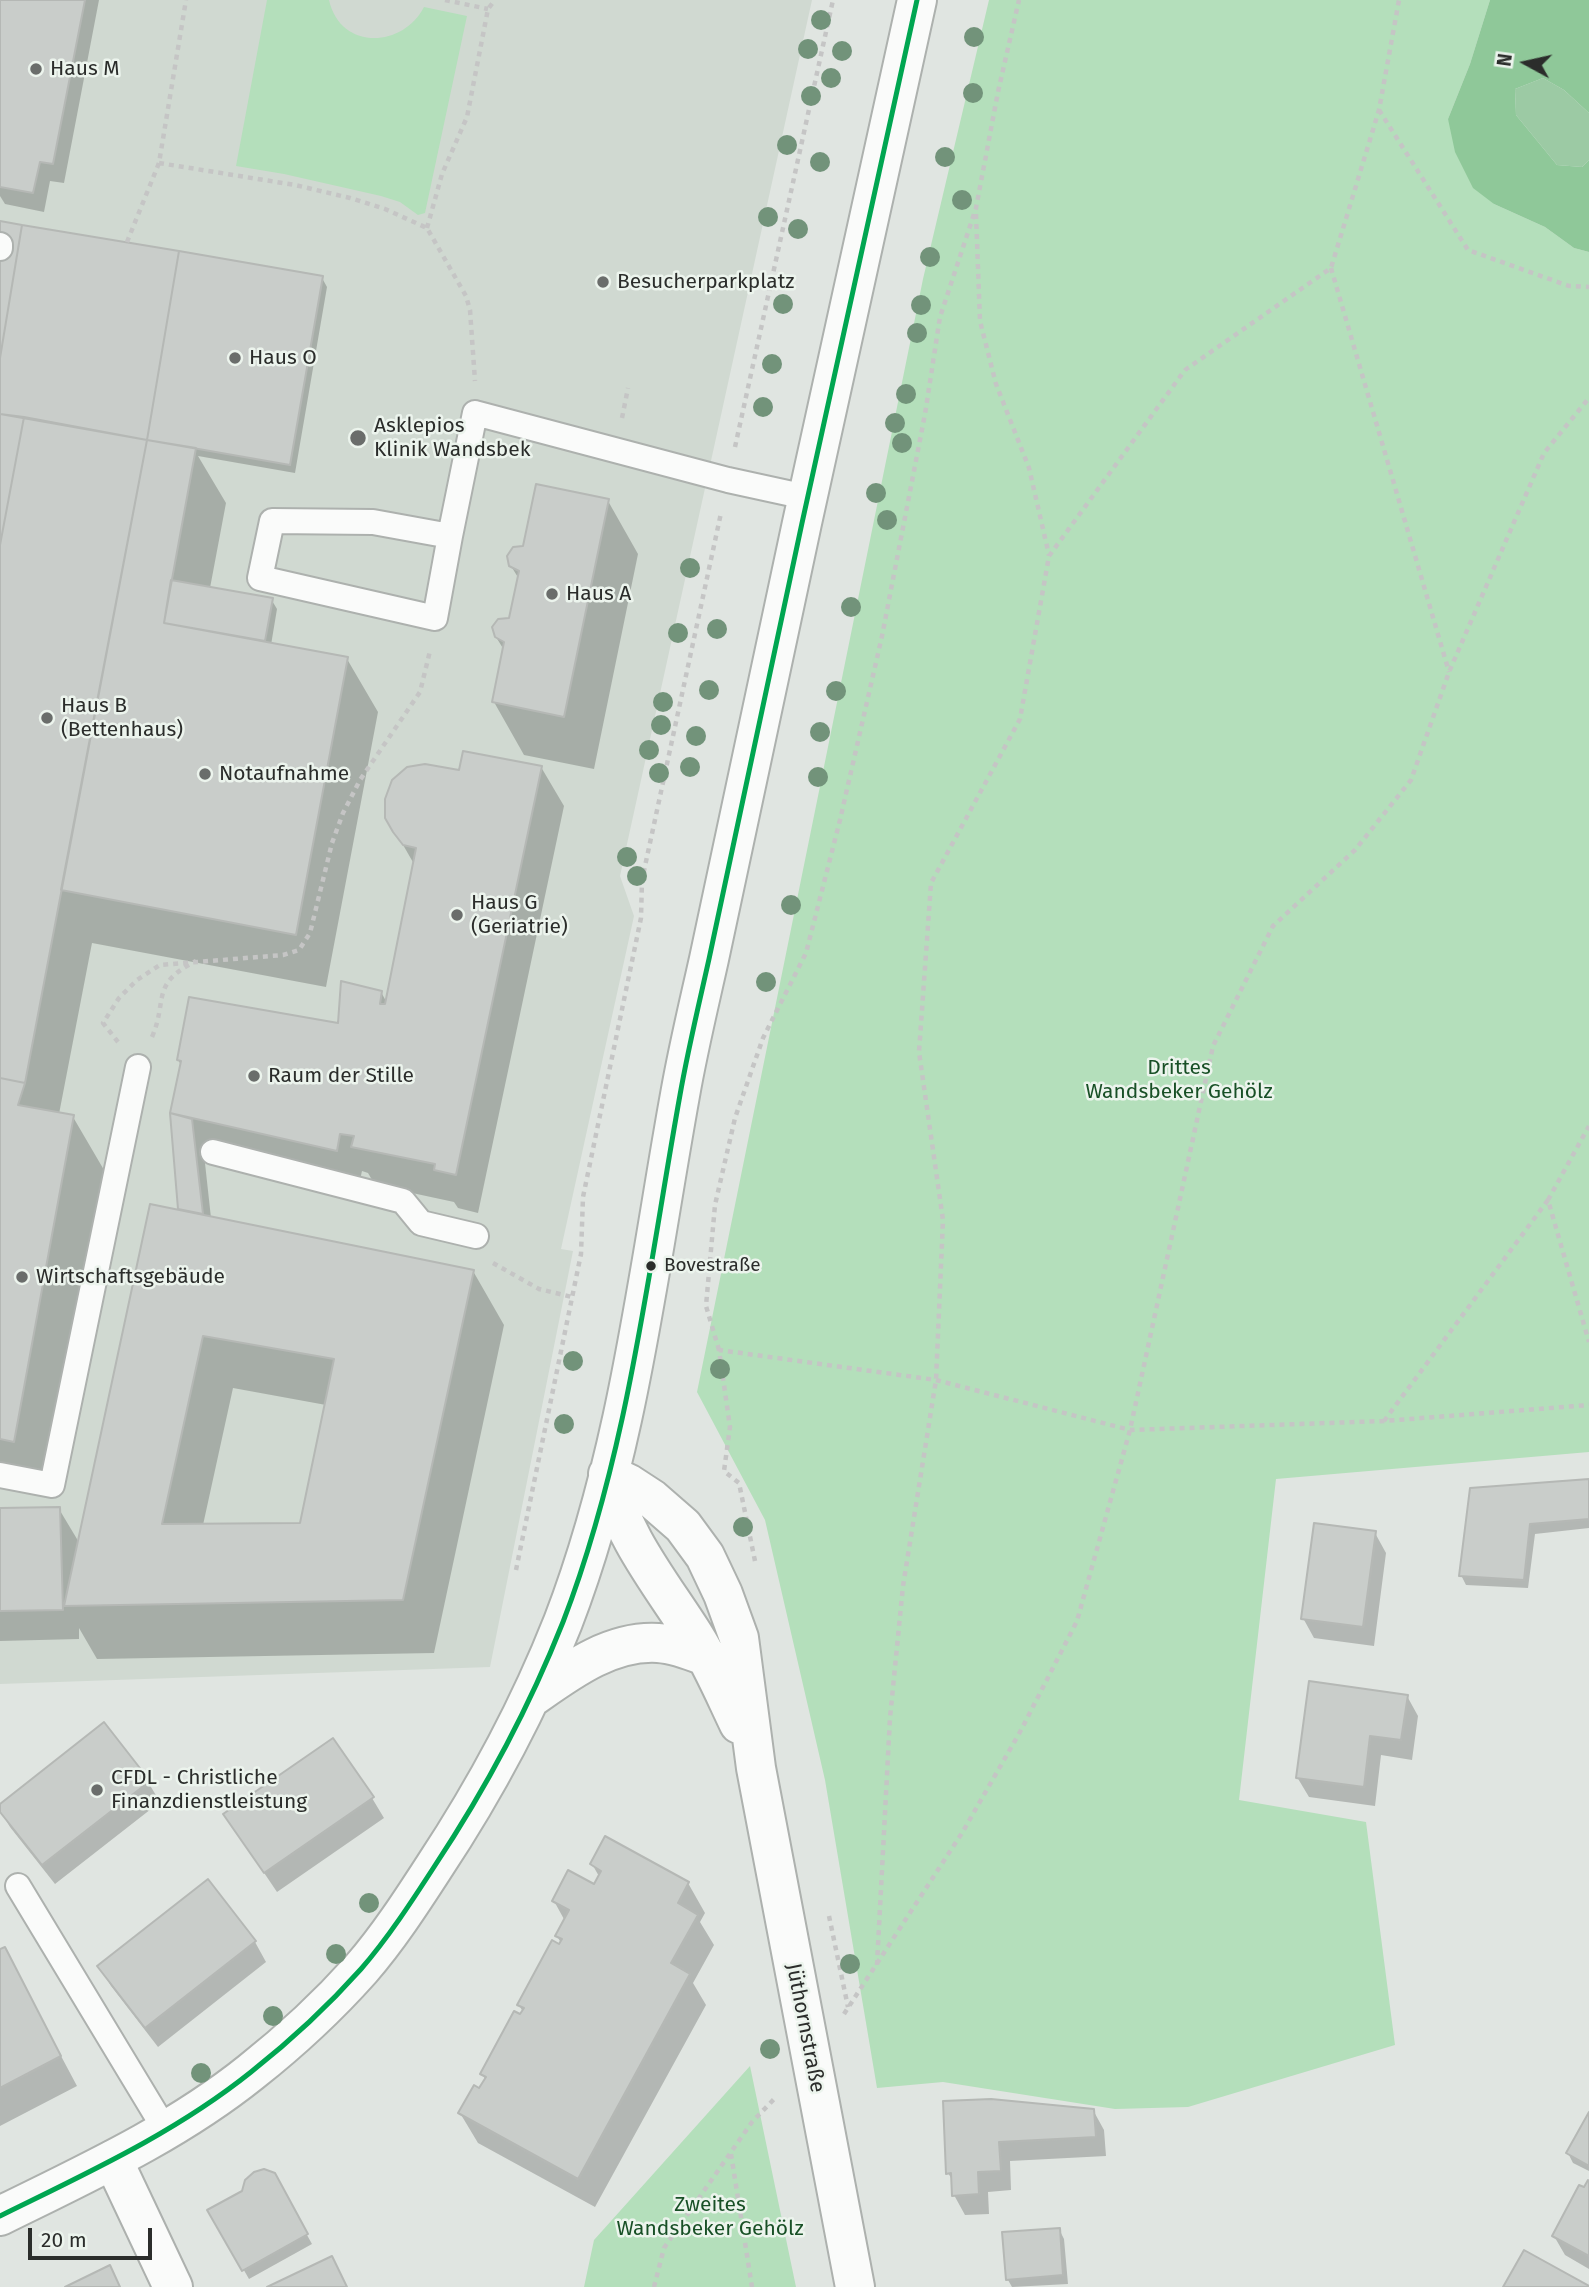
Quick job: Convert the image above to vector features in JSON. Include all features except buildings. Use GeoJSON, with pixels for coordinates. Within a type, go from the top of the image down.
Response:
{"type":"FeatureCollection","features":[{"type":"Feature","properties":{"kind":"main road"},"geometry":{"type":"LineString","coordinates":[[0,2216],[166,2131],[250,2073],[314,2015],[362,1967],[411,1903],[468,1817],[531,1698],[574,1590],[618,1435],[643,1313],[680,1093],[806,498],[917,0]]}},
{"type":"Feature","properties":{"kind":"main road","name":"Jüthornstraße"},"geometry":{"type":"LineString","coordinates":[[608,1474],[612,1493],[629,1530],[705,1656],[741,1729],[756,1769]]}},
{"type":"Feature","properties":{"kind":"main road","name":"Jüthornstraße"},"geometry":{"type":"LineString","coordinates":[[608,1474],[629,1484],[671,1514],[705,1556],[739,1638],[756,1769],[855,2287]]}},
{"type":"Feature","properties":{"kind":"main road"},"geometry":{"type":"LineString","coordinates":[[531,1698],[570,1670],[614,1649],[659,1643],[705,1656]]}},
{"type":"Feature","properties":{"kind":"main road"},"geometry":{"type":"LineString","coordinates":[[113,2160],[173,2287]]}},
{"type":"Feature","properties":{"kind":"lane"},"geometry":{"type":"LineString","coordinates":[[450,536],[373,522],[272,521],[260,578],[435,618],[475,414],[806,498]]}},
{"type":"Feature","properties":{"kind":"lane"},"geometry":{"type":"LineString","coordinates":[[0,1475],[52,1485],[138,1067]]}},
{"type":"Feature","properties":{"kind":"lane"},"geometry":{"type":"LineString","coordinates":[[213,1152],[403,1201],[421,1223],[476,1236]]}},
{"type":"Feature","properties":{"kind":"lane"},"geometry":{"type":"LineString","coordinates":[[18,1886],[166,2131]]}},
{"type":"Feature","properties":{"kind":"path"},"geometry":{"type":"LineString","coordinates":[[127,243],[159,163],[186,0]]}},
{"type":"Feature","properties":{"kind":"path"},"geometry":{"type":"LineString","coordinates":[[444,0],[488,9]]}},
{"type":"Feature","properties":{"kind":"path"},"geometry":{"type":"LineString","coordinates":[[427,228],[442,174],[467,117],[488,9],[495,0]]}},
{"type":"Feature","properties":{"kind":"path"},"geometry":{"type":"LineString","coordinates":[[516,1570],[581,1254],[583,1196],[641,918],[642,880],[833,0]]}},
{"type":"Feature","properties":{"kind":"path"},"geometry":{"type":"LineString","coordinates":[[724,1471],[730,1427],[719,1350],[706,1306],[715,1206],[735,1118],[763,1038],[806,953],[840,820],[882,636],[925,414],[940,317],[976,208],[1019,0]]}},
{"type":"Feature","properties":{"kind":"path"},"geometry":{"type":"LineString","coordinates":[[1399,0],[1379,110],[1331,268],[1449,672]]}},
{"type":"Feature","properties":{"kind":"path"},"geometry":{"type":"LineString","coordinates":[[1379,110],[1468,250],[1569,286],[1589,287]]}},
{"type":"Feature","properties":{"kind":"path"},"geometry":{"type":"LineString","coordinates":[[159,163],[295,185],[350,198],[385,209],[427,228],[466,296],[470,310],[475,414]]}},
{"type":"Feature","properties":{"kind":"path"},"geometry":{"type":"LineString","coordinates":[[877,1966],[890,1718],[903,1586],[936,1380],[943,1220],[919,1052],[931,883],[1020,719],[1049,556],[1029,468],[996,384],[980,321],[976,208]]}},
{"type":"Feature","properties":{"kind":"path"},"geometry":{"type":"LineString","coordinates":[[1049,556],[1185,370],[1331,268]]}},
{"type":"Feature","properties":{"kind":"path"},"geometry":{"type":"LineString","coordinates":[[654,2287],[664,2248],[752,2122],[811,2061],[877,1966],[962,1833],[1020,1732],[1077,1621],[1130,1430],[1213,1046],[1273,926],[1355,850],[1411,779],[1449,672],[1544,453],[1589,398]]}},
{"type":"Feature","properties":{"kind":"path"},"geometry":{"type":"LineString","coordinates":[[196,961],[173,975],[165,987],[159,1003],[155,1029],[138,1067],[103,1023],[119,998],[137,980],[160,965],[196,961],[284,955],[299,950],[310,933],[331,843],[343,813],[360,780],[420,692],[428,667],[435,618]]}},
{"type":"Feature","properties":{"kind":"path"},"geometry":{"type":"LineString","coordinates":[[1384,1421],[1548,1200],[1589,1126]]}},
{"type":"Feature","properties":{"kind":"path"},"geometry":{"type":"LineString","coordinates":[[1548,1200],[1589,1342]]}},
{"type":"Feature","properties":{"kind":"path"},"geometry":{"type":"LineString","coordinates":[[476,1236],[483,1257],[538,1289],[572,1297]]}},
{"type":"Feature","properties":{"kind":"path"},"geometry":{"type":"LineString","coordinates":[[719,1350],[936,1380],[1130,1430],[1384,1421],[1589,1405]]}},
{"type":"Feature","properties":{"kind":"path"},"geometry":{"type":"LineString","coordinates":[[731,2153],[752,2287]]}},
{"type":"Feature","properties":{"kind":"shaded area","name":"Asklepios Klinik Wandsbek"},"geometry":{"type":"Polygon","coordinates":[[[0,0],[812,0],[620,876],[634,916],[561,1249],[573,1251],[490,1667],[0,1684],[0,0]]]}},
{"type":"Feature","properties":{"kind":"shaded area"},"geometry":{"type":"Polygon","coordinates":[[[1490,0],[1589,0],[1589,113],[1564,90],[1543,78],[1515,89],[1516,115],[1557,165],[1582,167],[1589,160],[1589,252],[1574,248],[1545,227],[1494,204],[1473,188],[1455,152],[1448,119],[1470,64],[1490,0]]]}},
{"type":"Feature","properties":{"kind":"shaded area"},"geometry":{"type":"Polygon","coordinates":[[[1543,78],[1564,90],[1589,113],[1589,160],[1582,167],[1557,165],[1516,115],[1515,89],[1543,78]]]}},
{"type":"Feature","properties":{"kind":"green space"},"geometry":{"type":"Polygon","coordinates":[[[267,0],[329,0],[335,16],[345,28],[372,38],[401,31],[414,21],[424,7],[467,16],[425,213],[418,215],[400,202],[381,196],[236,166],[267,0]]]}},
{"type":"Feature","properties":{"kind":"green space","name":"Drittes Wandsbeker Gehölz"},"geometry":{"type":"Polygon","coordinates":[[[989,0],[1490,0],[1470,64],[1448,119],[1494,204],[1545,227],[1574,248],[1589,252],[1589,1452],[1276,1479],[1239,1800],[1366,1822],[1395,2045],[1188,2107],[1115,2109],[943,2082],[877,2088],[825,1780],[765,1520],[697,1392],[923,279],[989,0]]]}},
{"type":"Feature","properties":{"kind":"green space","name":"Zweites Wandsbeker Gehölz"},"geometry":{"type":"Polygon","coordinates":[[[750,2066],[796,2287],[584,2287],[594,2240],[750,2066]]]}},
{"type":"Feature","properties":{"kind":"transit line"},"geometry":{"type":"LineString","coordinates":[[0,2216],[130,2151],[192,2114],[265,2060],[335,1996],[361,1969],[390,1932],[453,1838],[505,1748],[550,1654],[585,1558],[620,1428],[686,1061],[917,0]]}},
{"type":"Feature","properties":{"kind":"place","name":"Haus M"},"geometry":{"type":"Point","coordinates":[36,69]}},
{"type":"Feature","properties":{"kind":"place","name":"Besucherparkplatz"},"geometry":{"type":"Point","coordinates":[603,282]}},
{"type":"Feature","properties":{"kind":"place","name":"Haus O"},"geometry":{"type":"Point","coordinates":[235,358]}},
{"type":"Feature","properties":{"kind":"place","name":"Asklepios Klinik Wandsbek"},"geometry":{"type":"Point","coordinates":[358,438]}},
{"type":"Feature","properties":{"kind":"place","name":"Haus A"},"geometry":{"type":"Point","coordinates":[552,594]}},
{"type":"Feature","properties":{"kind":"place","name":"Haus B (Bettenhaus)"},"geometry":{"type":"Point","coordinates":[47,718]}},
{"type":"Feature","properties":{"kind":"place","name":"Notaufnahme"},"geometry":{"type":"Point","coordinates":[205,774]}},
{"type":"Feature","properties":{"kind":"place","name":"Haus G (Geriatrie)"},"geometry":{"type":"Point","coordinates":[457,915]}},
{"type":"Feature","properties":{"kind":"place","name":"Raum der Stille"},"geometry":{"type":"Point","coordinates":[254,1076]}},
{"type":"Feature","properties":{"kind":"place","name":"Bovestraße"},"geometry":{"type":"Point","coordinates":[651,1266]}},
{"type":"Feature","properties":{"kind":"place","name":"Wirtschaftsgebäude"},"geometry":{"type":"Point","coordinates":[22,1277]}},
{"type":"Feature","properties":{"kind":"place","name":"CFDL - Christliche Finanzdienstleistung"},"geometry":{"type":"Point","coordinates":[97,1790]}}]}
